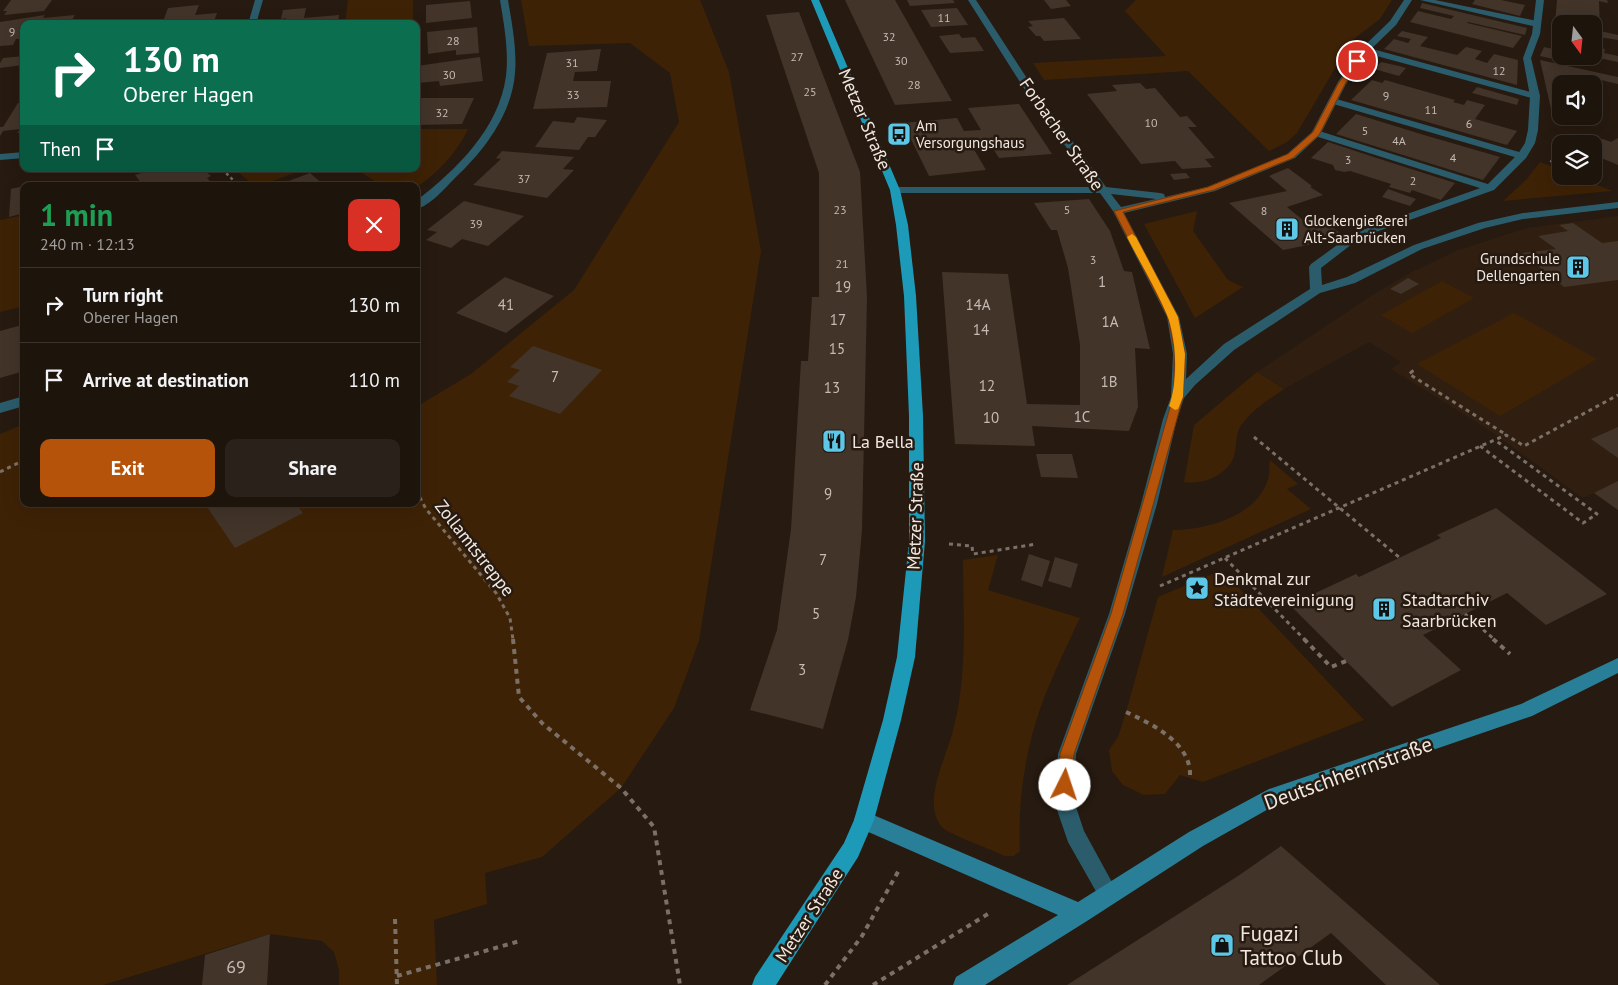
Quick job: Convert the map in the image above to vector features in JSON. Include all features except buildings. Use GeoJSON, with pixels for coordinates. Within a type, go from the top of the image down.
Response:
{"type":"FeatureCollection","features":[{"type":"Feature","properties":{"kind":"main road","name":"Metzer Straße"},"geometry":{"type":"LineString","coordinates":[[763,985],[851,850],[864,820],[892,720],[906,657],[917,541],[916,434],[910,296],[902,225],[895,190],[815,0]]}},
{"type":"Feature","properties":{"kind":"main road","name":"Deutschherrnstraße"},"geometry":{"type":"LineString","coordinates":[[964,985],[1109,896],[1196,839],[1276,796],[1526,710],[1618,665]]}},
{"type":"Feature","properties":{"kind":"main road"},"geometry":{"type":"LineString","coordinates":[[864,820],[1080,914]]}},
{"type":"Feature","properties":{"kind":"street"},"geometry":{"type":"LineString","coordinates":[[253,20],[259,0]]}},
{"type":"Feature","properties":{"kind":"street"},"geometry":{"type":"LineString","coordinates":[[420,203],[470,159],[499,118],[509,82],[510,35],[504,0]]}},
{"type":"Feature","properties":{"kind":"street","name":"Forbacher Straße"},"geometry":{"type":"LineString","coordinates":[[972,0],[1030,90],[1118,211],[1173,317],[1180,354],[1178,397],[1117,614],[1067,754],[1064,801],[1075,835],[1109,896]]}},
{"type":"Feature","properties":{"kind":"street"},"geometry":{"type":"LineString","coordinates":[[1118,211],[1211,189],[1290,156],[1316,133],[1341,84],[1365,50],[1393,23],[1408,0]]}},
{"type":"Feature","properties":{"kind":"street"},"geometry":{"type":"LineString","coordinates":[[1424,0],[1537,24]]}},
{"type":"Feature","properties":{"kind":"street"},"geometry":{"type":"LineString","coordinates":[[1316,290],[1315,266],[1348,242],[1392,222],[1490,188],[1522,156],[1530,143],[1535,96],[1527,58],[1536,34],[1540,0]]}},
{"type":"Feature","properties":{"kind":"street"},"geometry":{"type":"LineString","coordinates":[[1365,50],[1535,96]]}},
{"type":"Feature","properties":{"kind":"street"},"geometry":{"type":"LineString","coordinates":[[1333,101],[1522,156]]}},
{"type":"Feature","properties":{"kind":"street"},"geometry":{"type":"LineString","coordinates":[[1316,133],[1490,188]]}},
{"type":"Feature","properties":{"kind":"street"},"geometry":{"type":"LineString","coordinates":[[0,157],[20,155]]}},
{"type":"Feature","properties":{"kind":"street"},"geometry":{"type":"LineString","coordinates":[[895,190],[1101,190],[1174,197]]}},
{"type":"Feature","properties":{"kind":"street"},"geometry":{"type":"LineString","coordinates":[[1178,397],[1190,382],[1229,347],[1316,290],[1351,280],[1418,247],[1482,225],[1523,216],[1618,205]]}},
{"type":"Feature","properties":{"kind":"street"},"geometry":{"type":"LineString","coordinates":[[0,408],[20,402]]}},
{"type":"Feature","properties":{"kind":"path"},"geometry":{"type":"LineString","coordinates":[[225,172],[235,182]]}},
{"type":"Feature","properties":{"kind":"path"},"geometry":{"type":"LineString","coordinates":[[1414,370],[1409,374],[1524,446],[1618,395]]}},
{"type":"Feature","properties":{"kind":"path"},"geometry":{"type":"LineString","coordinates":[[1160,586],[1506,434]]}},
{"type":"Feature","properties":{"kind":"path"},"geometry":{"type":"LineString","coordinates":[[1254,437],[1340,506],[1400,558]]}},
{"type":"Feature","properties":{"kind":"path"},"geometry":{"type":"LineString","coordinates":[[1480,446],[1583,522],[1597,514],[1495,440]]}},
{"type":"Feature","properties":{"kind":"path"},"geometry":{"type":"LineString","coordinates":[[0,472],[20,462]]}},
{"type":"Feature","properties":{"kind":"path","name":"Zollamtstreppe"},"geometry":{"type":"LineString","coordinates":[[420,498],[426,509],[496,593],[510,618],[517,663],[519,697],[542,723],[621,788],[654,827],[680,985]]}},
{"type":"Feature","properties":{"kind":"path"},"geometry":{"type":"LineString","coordinates":[[963,545],[972,546],[973,554],[1037,544]]}},
{"type":"Feature","properties":{"kind":"path"},"geometry":{"type":"LineString","coordinates":[[1225,558],[1331,667],[1346,661]]}},
{"type":"Feature","properties":{"kind":"path"},"geometry":{"type":"LineString","coordinates":[[1465,614],[1510,654]]}},
{"type":"Feature","properties":{"kind":"path"},"geometry":{"type":"LineString","coordinates":[[1126,712],[1161,730],[1183,752],[1190,765],[1190,778]]}},
{"type":"Feature","properties":{"kind":"path"},"geometry":{"type":"LineString","coordinates":[[825,985],[862,936],[902,863]]}},
{"type":"Feature","properties":{"kind":"path"},"geometry":{"type":"LineString","coordinates":[[873,985],[992,912]]}},
{"type":"Feature","properties":{"kind":"path"},"geometry":{"type":"LineString","coordinates":[[395,919],[397,985]]}},
{"type":"Feature","properties":{"kind":"path"},"geometry":{"type":"LineString","coordinates":[[397,976],[520,941]]}},
{"type":"Feature","properties":{"kind":"shaded area"},"geometry":{"type":"Polygon","coordinates":[[[348,0],[413,0],[413,20],[346,20],[348,0]]]}},
{"type":"Feature","properties":{"kind":"shaded area"},"geometry":{"type":"Polygon","coordinates":[[[521,0],[700,0],[729,72],[761,251],[699,641],[674,708],[621,788],[542,857],[485,873],[487,904],[434,920],[437,985],[339,985],[339,970],[334,952],[322,941],[270,934],[103,985],[0,985],[0,434],[20,426],[20,507],[420,507],[420,405],[471,374],[574,290],[679,122],[670,73],[630,43],[529,46],[521,0]]]}},
{"type":"Feature","properties":{"kind":"shaded area"},"geometry":{"type":"Polygon","coordinates":[[[1136,0],[1392,0],[1380,19],[1351,41],[1297,133],[1287,142],[1269,151],[1188,71],[1044,80],[1033,63],[1166,56],[1125,11],[1136,0]]]}},
{"type":"Feature","properties":{"kind":"shaded area"},"geometry":{"type":"Polygon","coordinates":[[[420,129],[468,129],[464,138],[446,162],[420,185],[420,182],[376,182],[361,172],[420,172],[420,129]]]}},
{"type":"Feature","properties":{"kind":"shaded area"},"geometry":{"type":"Polygon","coordinates":[[[1540,162],[1552,167],[1552,185],[1597,185],[1612,191],[1503,201],[1526,180],[1540,162]]]}},
{"type":"Feature","properties":{"kind":"shaded area"},"geometry":{"type":"Polygon","coordinates":[[[238,172],[297,172],[270,182],[250,182],[238,172]]]}},
{"type":"Feature","properties":{"kind":"shaded area"},"geometry":{"type":"Polygon","coordinates":[[[1197,211],[1193,231],[1228,280],[1243,287],[1195,318],[1144,224],[1197,211]]]}},
{"type":"Feature","properties":{"kind":"shaded area"},"geometry":{"type":"Polygon","coordinates":[[[20,216],[20,307],[0,312],[0,220],[20,216]]]}},
{"type":"Feature","properties":{"kind":"shaded area"},"geometry":{"type":"Polygon","coordinates":[[[1618,216],[1618,510],[1594,493],[1583,498],[1489,430],[1391,369],[1401,362],[1369,342],[1284,389],[1257,372],[1374,294],[1412,272],[1458,250],[1527,228],[1618,216]]]}},
{"type":"Feature","properties":{"kind":"shaded area"},"geometry":{"type":"Polygon","coordinates":[[[1442,281],[1474,298],[1412,333],[1381,315],[1442,281]]]}},
{"type":"Feature","properties":{"kind":"shaded area"},"geometry":{"type":"Polygon","coordinates":[[[1514,313],[1597,359],[1500,416],[1417,364],[1514,313]]]}},
{"type":"Feature","properties":{"kind":"shaded area"},"geometry":{"type":"Polygon","coordinates":[[[1257,372],[1284,389],[1256,409],[1242,424],[1238,432],[1234,457],[1228,467],[1211,479],[1190,483],[1184,482],[1194,425],[1257,372]]]}},
{"type":"Feature","properties":{"kind":"shaded area"},"geometry":{"type":"Polygon","coordinates":[[[1270,460],[1298,484],[1287,489],[1311,509],[1162,577],[1173,530],[1215,524],[1254,503],[1269,477],[1270,460]]]}},
{"type":"Feature","properties":{"kind":"shaded area"},"geometry":{"type":"Polygon","coordinates":[[[998,555],[988,590],[1080,618],[1048,688],[1034,727],[1022,789],[1019,830],[1020,851],[1014,856],[1005,856],[947,831],[937,818],[934,806],[937,780],[953,730],[961,688],[964,645],[963,560],[998,555]]]}},
{"type":"Feature","properties":{"kind":"shaded area"},"geometry":{"type":"Polygon","coordinates":[[[1222,570],[1364,720],[1203,782],[1180,775],[1165,794],[1144,795],[1123,785],[1112,771],[1109,750],[1118,737],[1158,597],[1222,570]]]}},
{"type":"Feature","properties":{"kind":"slow traffic"},"geometry":{"type":"LineString","coordinates":[[1132,237],[1173,317],[1180,354],[1178,397],[1175,406]]}},
{"type":"Feature","properties":{"kind":"place","name":"Am Versorgungshaus"},"geometry":{"type":"Point","coordinates":[899,134]}},
{"type":"Feature","properties":{"kind":"place","name":"Glockengießerei Alt-Saarbrücken"},"geometry":{"type":"Point","coordinates":[1287,229]}},
{"type":"Feature","properties":{"kind":"place","name":"Grundschule Dellengarten"},"geometry":{"type":"Point","coordinates":[1578,267]}},
{"type":"Feature","properties":{"kind":"place","name":"La Bella"},"geometry":{"type":"Point","coordinates":[834,441]}},
{"type":"Feature","properties":{"kind":"place","name":"Denkmal zur Städtevereinigung"},"geometry":{"type":"Point","coordinates":[1197,588]}},
{"type":"Feature","properties":{"kind":"place","name":"Stadtarchiv Saarbrücken"},"geometry":{"type":"Point","coordinates":[1384,609]}},
{"type":"Feature","properties":{"kind":"place","name":"Fugazi Tattoo Club"},"geometry":{"type":"Point","coordinates":[1222,945]}},
{"type":"Feature","properties":{"kind":"route"},"geometry":{"type":"LineString","coordinates":[[1065,785],[1067,754],[1117,614],[1149,504],[1170,419],[1178,397],[1180,354],[1173,317],[1118,211],[1141,204],[1211,189],[1252,174],[1290,156],[1316,133],[1341,84],[1357,61]]}}]}
